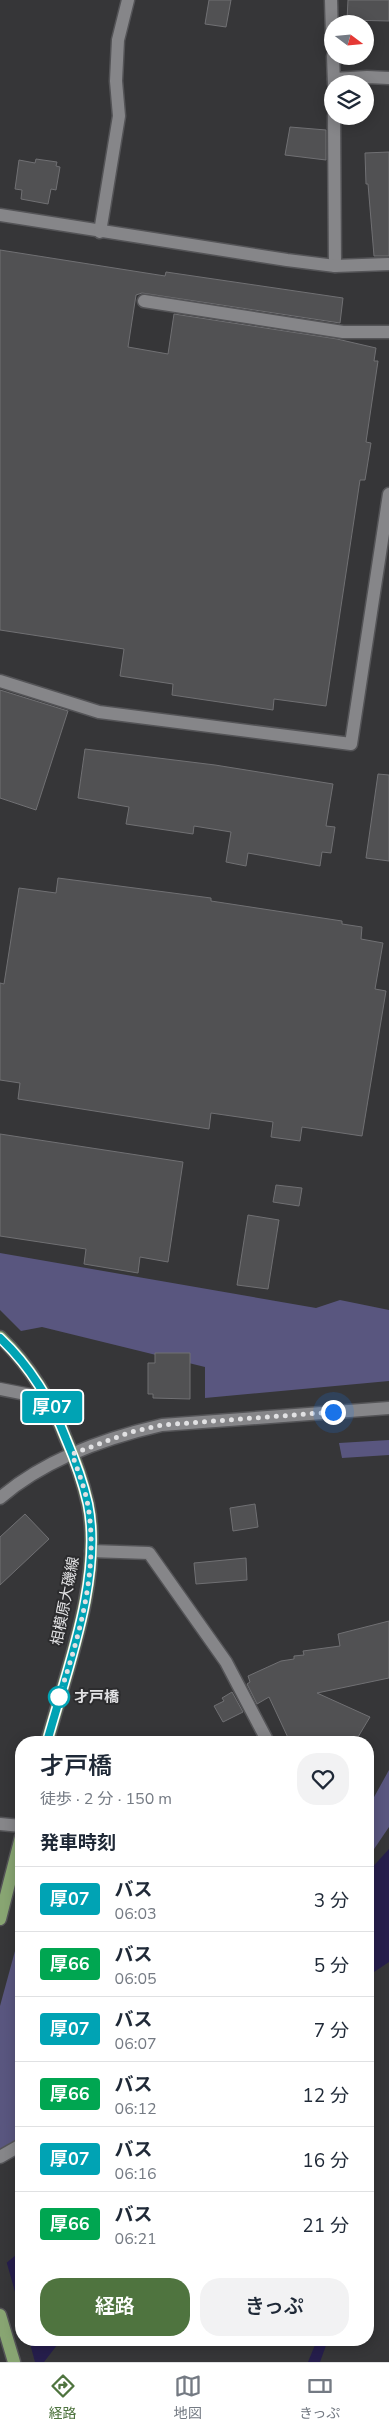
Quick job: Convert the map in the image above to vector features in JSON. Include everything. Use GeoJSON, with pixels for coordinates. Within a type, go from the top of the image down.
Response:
{"type":"FeatureCollection","features":[{"type":"Feature","properties":{"kind":"main road","name":"相模原大磯線"},"geometry":{"type":"LineString","coordinates":[[0,1338],[16,1353],[58,1419],[72,1454],[88,1504],[91,1551],[80,1620],[49,1736]]}},
{"type":"Feature","properties":{"kind":"main road"},"geometry":{"type":"LineString","coordinates":[[0,1919],[15,1863]]}},
{"type":"Feature","properties":{"kind":"main road"},"geometry":{"type":"LineString","coordinates":[[0,2315],[14,2362]]}},
{"type":"Feature","properties":{"kind":"street"},"geometry":{"type":"LineString","coordinates":[[100,232],[119,116],[116,81],[118,40],[128,0]]}},
{"type":"Feature","properties":{"kind":"street"},"geometry":{"type":"LineString","coordinates":[[332,0],[332,15]]}},
{"type":"Feature","properties":{"kind":"street"},"geometry":{"type":"LineString","coordinates":[[374,77],[389,78]]}},
{"type":"Feature","properties":{"kind":"street"},"geometry":{"type":"LineString","coordinates":[[334,125],[335,266]]}},
{"type":"Feature","properties":{"kind":"street"},"geometry":{"type":"LineString","coordinates":[[0,215],[100,232],[335,266],[389,264]]}},
{"type":"Feature","properties":{"kind":"street"},"geometry":{"type":"LineString","coordinates":[[144,301],[343,332],[389,332]]}},
{"type":"Feature","properties":{"kind":"street"},"geometry":{"type":"LineString","coordinates":[[0,681],[99,712],[351,744],[389,494]]}},
{"type":"Feature","properties":{"kind":"street"},"geometry":{"type":"LineString","coordinates":[[0,1389],[46,1398]]}},
{"type":"Feature","properties":{"kind":"street"},"geometry":{"type":"LineString","coordinates":[[0,1498],[16,1484],[42,1467],[131,1432],[162,1425],[389,1408]]}},
{"type":"Feature","properties":{"kind":"street"},"geometry":{"type":"LineString","coordinates":[[91,1551],[150,1553],[226,1662],[265,1736]]}},
{"type":"Feature","properties":{"kind":"street"},"geometry":{"type":"LineString","coordinates":[[0,1824],[15,1825]]}},
{"type":"Feature","properties":{"kind":"street"},"geometry":{"type":"LineString","coordinates":[[0,2157],[15,2148]]}},
{"type":"Feature","properties":{"kind":"shaded area"},"geometry":{"type":"Polygon","coordinates":[[[0,1253],[316,1308],[340,1300],[389,1310],[389,1381],[205,1398],[205,1367],[42,1327],[21,1331],[0,1310],[0,1253]]]}},
{"type":"Feature","properties":{"kind":"shaded area"},"geometry":{"type":"Polygon","coordinates":[[[389,1440],[389,1455],[342,1458],[339,1443],[389,1440]]]}},
{"type":"Feature","properties":{"kind":"shaded area"},"geometry":{"type":"Polygon","coordinates":[[[389,1770],[389,1827],[374,1849],[374,1797],[389,1770]]]}},
{"type":"Feature","properties":{"kind":"shaded area"},"geometry":{"type":"Polygon","coordinates":[[[389,1849],[389,1962],[374,1972],[374,1865],[389,1849]]]}},
{"type":"Feature","properties":{"kind":"shaded area"},"geometry":{"type":"Polygon","coordinates":[[[15,1951],[15,2143],[0,2152],[0,2006],[15,1951]]]}},
{"type":"Feature","properties":{"kind":"shaded area"},"geometry":{"type":"Polygon","coordinates":[[[15,2256],[15,2346],[56,2346],[44,2362],[0,2362],[0,2268],[15,2256]]]}},
{"type":"Feature","properties":{"kind":"shaded area"},"geometry":{"type":"Polygon","coordinates":[[[315,2346],[326,2346],[320,2362],[308,2362],[315,2346]]]}},
{"type":"Feature","properties":{"kind":"pier"},"geometry":{"type":"Polygon","coordinates":[[[6,2260],[15,2292],[15,2346],[31,2346],[35,2362],[0,2362],[0,2264],[6,2260]]]}},
{"type":"Feature","properties":{"kind":"building"},"geometry":{"type":"Polygon","coordinates":[[[209,0],[231,0],[226,27],[205,24],[209,0]]]}},
{"type":"Feature","properties":{"kind":"building"},"geometry":{"type":"Polygon","coordinates":[[[348,0],[389,0],[389,21],[374,21],[374,15],[347,15],[348,0]]]}},
{"type":"Feature","properties":{"kind":"building"},"geometry":{"type":"Polygon","coordinates":[[[290,127],[326,130],[326,160],[285,155],[290,127]]]}},
{"type":"Feature","properties":{"kind":"building"},"geometry":{"type":"Polygon","coordinates":[[[389,152],[389,256],[374,256],[368,184],[366,184],[365,153],[389,152]]]}},
{"type":"Feature","properties":{"kind":"building"},"geometry":{"type":"Polygon","coordinates":[[[36,159],[57,162],[56,166],[60,167],[56,190],[51,189],[48,204],[21,199],[22,190],[15,189],[19,160],[35,163],[36,159]]]}},
{"type":"Feature","properties":{"kind":"building"},"geometry":{"type":"Polygon","coordinates":[[[0,250],[165,276],[166,272],[343,298],[340,323],[142,293],[136,295],[128,347],[168,354],[174,314],[337,339],[376,348],[374,361],[378,361],[366,442],[371,443],[365,480],[360,480],[326,706],[274,699],[273,710],[172,695],[173,684],[120,676],[124,649],[0,630],[0,250]]]}},
{"type":"Feature","properties":{"kind":"building"},"geometry":{"type":"Polygon","coordinates":[[[0,690],[68,711],[36,810],[0,798],[0,690]]]}},
{"type":"Feature","properties":{"kind":"building"},"geometry":{"type":"Polygon","coordinates":[[[85,749],[215,765],[333,784],[326,826],[335,827],[331,853],[322,852],[320,866],[248,853],[246,866],[226,862],[231,832],[194,826],[193,834],[126,824],[129,807],[78,798],[85,749]]]}},
{"type":"Feature","properties":{"kind":"building"},"geometry":{"type":"Polygon","coordinates":[[[378,774],[389,775],[389,861],[366,858],[378,774]]]}},
{"type":"Feature","properties":{"kind":"building"},"geometry":{"type":"Polygon","coordinates":[[[58,878],[211,898],[211,901],[342,921],[342,924],[362,927],[361,939],[383,943],[375,989],[386,991],[362,1136],[302,1127],[300,1141],[271,1137],[273,1122],[211,1113],[209,1129],[18,1099],[20,1083],[0,1080],[0,983],[4,984],[19,888],[56,893],[58,878]]]}},
{"type":"Feature","properties":{"kind":"building"},"geometry":{"type":"Polygon","coordinates":[[[0,1134],[183,1162],[168,1262],[140,1257],[138,1273],[84,1264],[86,1249],[0,1236],[0,1134]]]}},
{"type":"Feature","properties":{"kind":"building"},"geometry":{"type":"Polygon","coordinates":[[[276,1185],[302,1188],[299,1206],[273,1202],[276,1185]]]}},
{"type":"Feature","properties":{"kind":"building"},"geometry":{"type":"Polygon","coordinates":[[[248,1215],[279,1220],[268,1289],[237,1285],[248,1215]]]}},
{"type":"Feature","properties":{"kind":"building"},"geometry":{"type":"Polygon","coordinates":[[[155,1353],[190,1353],[190,1399],[153,1398],[153,1394],[148,1394],[148,1363],[155,1363],[155,1353]]]}},
{"type":"Feature","properties":{"kind":"building"},"geometry":{"type":"Polygon","coordinates":[[[255,1504],[258,1527],[233,1531],[230,1508],[255,1504]]]}},
{"type":"Feature","properties":{"kind":"building"},"geometry":{"type":"Polygon","coordinates":[[[25,1514],[49,1539],[0,1585],[0,1537],[25,1514]]]}},
{"type":"Feature","properties":{"kind":"building"},"geometry":{"type":"Polygon","coordinates":[[[246,1558],[247,1580],[196,1584],[194,1563],[246,1558]]]}},
{"type":"Feature","properties":{"kind":"building"},"geometry":{"type":"Polygon","coordinates":[[[389,1621],[389,1678],[317,1693],[370,1717],[359,1736],[287,1736],[269,1697],[257,1704],[247,1684],[250,1682],[248,1676],[281,1661],[294,1659],[294,1656],[304,1655],[303,1651],[340,1646],[338,1634],[389,1621]]]}},
{"type":"Feature","properties":{"kind":"building"},"geometry":{"type":"Polygon","coordinates":[[[232,1692],[243,1712],[223,1722],[214,1706],[224,1701],[222,1698],[232,1692]]]}},
{"type":"Feature","properties":{"kind":"bus line","name":"厚07"},"geometry":{"type":"LineString","coordinates":[[0,1338],[16,1353],[58,1419],[72,1454],[88,1504],[90,1563],[86,1590],[80,1620],[49,1736]]}},
{"type":"Feature","properties":{"kind":"place","name":"才戸橋"},"geometry":{"type":"Point","coordinates":[59,1697]}},
{"type":"Feature","properties":{"kind":"route"},"geometry":{"type":"LineString","coordinates":[[59,1697],[80,1620],[90,1563],[88,1504],[72,1454],[131,1432],[162,1425],[193,1421],[333,1412]]}}]}
